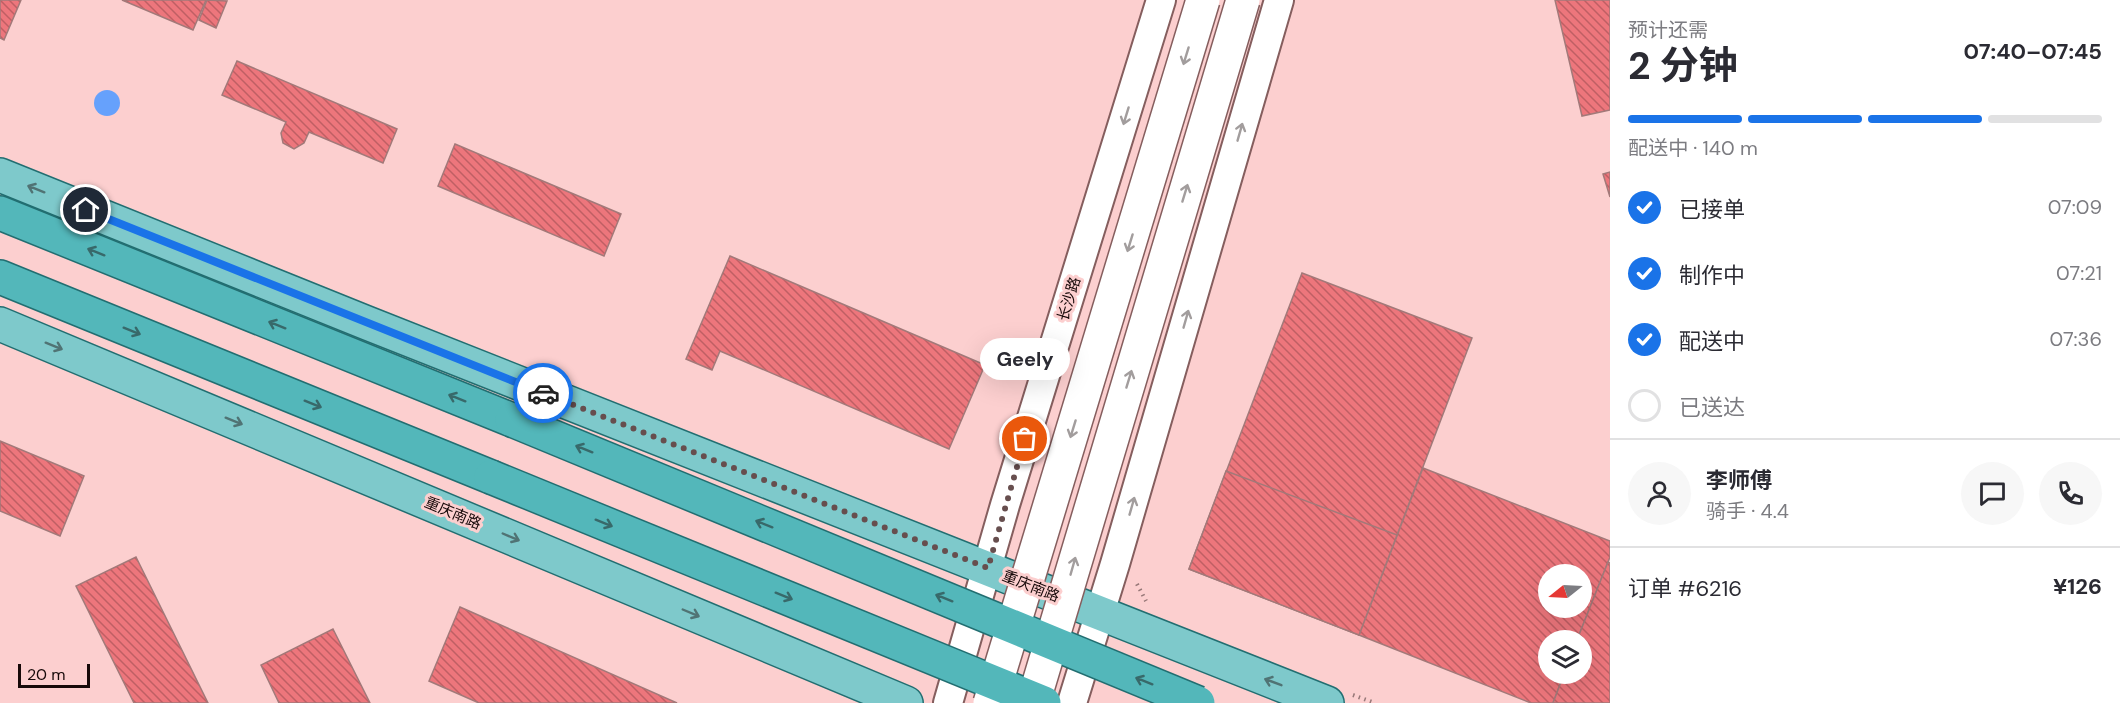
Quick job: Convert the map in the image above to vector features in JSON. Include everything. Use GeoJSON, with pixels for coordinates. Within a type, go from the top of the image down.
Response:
{"type":"FeatureCollection","features":[{"type":"Feature","properties":{"kind":"highway"},"geometry":{"type":"LineString","coordinates":[[0,213],[523,424],[1198,703]]}},
{"type":"Feature","properties":{"kind":"highway"},"geometry":{"type":"LineString","coordinates":[[0,278],[1044,703]]}},
{"type":"Feature","properties":{"kind":"main road"},"geometry":{"type":"LineString","coordinates":[[990,703],[1203,0]]}},
{"type":"Feature","properties":{"kind":"main road"},"geometry":{"type":"LineString","coordinates":[[1033,703],[1243,0]]}},
{"type":"Feature","properties":{"kind":"main road","name":"重庆南路"},"geometry":{"type":"LineString","coordinates":[[0,175],[378,328],[1327,703]]}},
{"type":"Feature","properties":{"kind":"main road","name":"重庆南路"},"geometry":{"type":"LineString","coordinates":[[0,324],[906,703]]}},
{"type":"Feature","properties":{"kind":"street","name":"长沙路"},"geometry":{"type":"LineString","coordinates":[[948,703],[1005,505],[1161,0]]}},
{"type":"Feature","properties":{"kind":"street"},"geometry":{"type":"LineString","coordinates":[[1072,703],[1279,0]]}},
{"type":"Feature","properties":{"kind":"water"},"geometry":{"type":"Polygon","coordinates":[[[107,90],[116,94],[120,103],[116,112],[107,116],[98,112],[94,103],[98,94],[107,90]]]}},
{"type":"Feature","properties":{"kind":"building"},"geometry":{"type":"Polygon","coordinates":[[[0,0],[21,0],[4,40],[0,38],[0,0]]]}},
{"type":"Feature","properties":{"kind":"building"},"geometry":{"type":"Polygon","coordinates":[[[122,0],[206,0],[193,30],[122,0]]]}},
{"type":"Feature","properties":{"kind":"building"},"geometry":{"type":"Polygon","coordinates":[[[207,0],[227,1],[216,28],[199,20],[207,0]]]}},
{"type":"Feature","properties":{"kind":"building"},"geometry":{"type":"Polygon","coordinates":[[[1555,0],[1610,0],[1610,110],[1582,116],[1555,0]]]}},
{"type":"Feature","properties":{"kind":"building"},"geometry":{"type":"Polygon","coordinates":[[[237,61],[397,129],[383,163],[309,132],[304,143],[294,149],[283,143],[281,133],[286,122],[222,95],[237,61]]]}},
{"type":"Feature","properties":{"kind":"building"},"geometry":{"type":"Polygon","coordinates":[[[455,144],[621,214],[604,256],[438,186],[455,144]]]}},
{"type":"Feature","properties":{"kind":"building"},"geometry":{"type":"Polygon","coordinates":[[[1610,172],[1610,197],[1603,174],[1610,172]]]}},
{"type":"Feature","properties":{"kind":"building"},"geometry":{"type":"Polygon","coordinates":[[[730,256],[985,365],[949,449],[720,351],[712,370],[686,359],[730,256]]]}},
{"type":"Feature","properties":{"kind":"building"},"geometry":{"type":"Polygon","coordinates":[[[1302,273],[1472,338],[1359,635],[1189,569],[1302,273]]]}},
{"type":"Feature","properties":{"kind":"building"},"geometry":{"type":"Polygon","coordinates":[[[0,441],[84,476],[60,536],[0,511],[0,441]]]}},
{"type":"Feature","properties":{"kind":"building"},"geometry":{"type":"Polygon","coordinates":[[[1423,468],[1610,541],[1610,557],[1592,602],[1592,564],[1538,564],[1538,618],[1586,618],[1581,630],[1538,630],[1538,684],[1560,684],[1553,703],[1531,703],[1359,635],[1423,468]]]}},
{"type":"Feature","properties":{"kind":"building"},"geometry":{"type":"Polygon","coordinates":[[[1226,471],[1397,535],[1359,635],[1189,569],[1226,471]]]}},
{"type":"Feature","properties":{"kind":"building"},"geometry":{"type":"Polygon","coordinates":[[[136,557],[208,703],[134,703],[76,586],[136,557]]]}},
{"type":"Feature","properties":{"kind":"building"},"geometry":{"type":"Polygon","coordinates":[[[1608,562],[1610,563],[1610,703],[1553,703],[1560,684],[1592,684],[1592,630],[1581,630],[1586,618],[1592,618],[1592,602],[1608,562]]]}},
{"type":"Feature","properties":{"kind":"building"},"geometry":{"type":"Polygon","coordinates":[[[460,607],[677,703],[479,703],[429,681],[460,607]]]}},
{"type":"Feature","properties":{"kind":"building"},"geometry":{"type":"Polygon","coordinates":[[[333,629],[370,703],[279,703],[261,665],[333,629]]]}},
{"type":"Feature","properties":{"kind":"way so far"},"geometry":{"type":"LineString","coordinates":[[543,393],[988,568],[1025,439]]}},
{"type":"Feature","properties":{"kind":"place","name":"Geely"},"geometry":{"type":"Point","coordinates":[1025,439]}},
{"type":"Feature","properties":{"kind":"route"},"geometry":{"type":"LineString","coordinates":[[86,210],[543,393]]}}]}
